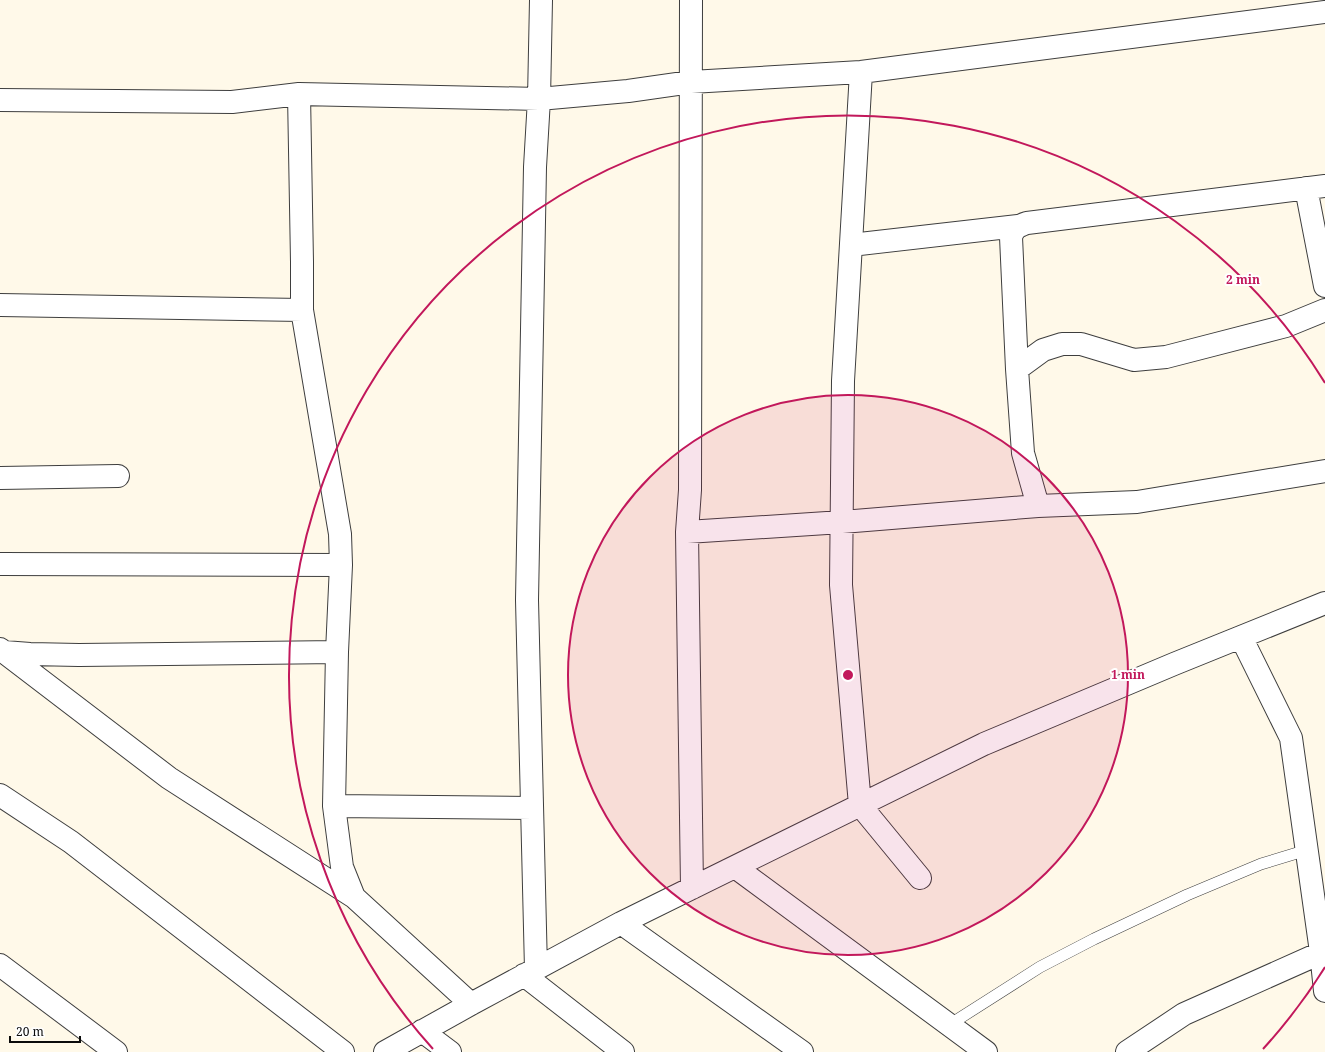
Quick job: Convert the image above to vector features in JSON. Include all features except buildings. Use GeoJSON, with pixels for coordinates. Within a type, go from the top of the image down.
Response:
{"type":"FeatureCollection","features":[{"type":"Feature","properties":{"kind":"street"},"geometry":{"type":"LineString","coordinates":[[541,0],[539,99],[535,167],[527,600],[532,808],[530,972],[623,1052]]}},
{"type":"Feature","properties":{"kind":"street"},"geometry":{"type":"LineString","coordinates":[[691,0],[690,490],[687,532],[692,888]]}},
{"type":"Feature","properties":{"kind":"street"},"geometry":{"type":"LineString","coordinates":[[0,100],[232,102],[299,94],[539,99],[628,91],[691,82],[861,72],[1325,12]]}},
{"type":"Feature","properties":{"kind":"street"},"geometry":{"type":"LineString","coordinates":[[861,72],[843,380],[841,585],[860,805],[920,878]]}},
{"type":"Feature","properties":{"kind":"street"},"geometry":{"type":"LineString","coordinates":[[299,94],[302,310],[340,534],[341,565],[337,652],[334,806],[342,867],[354,897]]}},
{"type":"Feature","properties":{"kind":"street"},"geometry":{"type":"LineString","coordinates":[[851,246],[1018,226],[1027,223],[1315,187],[1325,286]]}},
{"type":"Feature","properties":{"kind":"street"},"geometry":{"type":"LineString","coordinates":[[1018,226],[1013,230],[1011,237],[1017,369],[1023,453],[1038,506]]}},
{"type":"Feature","properties":{"kind":"street"},"geometry":{"type":"LineString","coordinates":[[0,305],[302,310]]}},
{"type":"Feature","properties":{"kind":"street"},"geometry":{"type":"LineString","coordinates":[[1017,369],[1043,350],[1062,344],[1081,344],[1134,360],[1166,357],[1286,326],[1325,310]]}},
{"type":"Feature","properties":{"kind":"street"},"geometry":{"type":"LineString","coordinates":[[687,532],[842,522],[1038,506],[1137,502],[1325,470]]}},
{"type":"Feature","properties":{"kind":"street"},"geometry":{"type":"LineString","coordinates":[[0,478],[118,476]]}},
{"type":"Feature","properties":{"kind":"street"},"geometry":{"type":"LineString","coordinates":[[0,564],[341,565]]}},
{"type":"Feature","properties":{"kind":"street"},"geometry":{"type":"LineString","coordinates":[[385,1052],[470,1004],[621,923],[984,744],[1325,603]]}},
{"type":"Feature","properties":{"kind":"street"},"geometry":{"type":"LineString","coordinates":[[1241,637],[1291,738],[1323,951],[1325,991]]}},
{"type":"Feature","properties":{"kind":"street"},"geometry":{"type":"LineString","coordinates":[[2,650],[30,654],[79,655],[337,652]]}},
{"type":"Feature","properties":{"kind":"street"},"geometry":{"type":"LineString","coordinates":[[2,650],[169,778],[354,897],[470,1004]]}},
{"type":"Feature","properties":{"kind":"street"},"geometry":{"type":"LineString","coordinates":[[0,795],[71,842],[344,1052]]}},
{"type":"Feature","properties":{"kind":"street"},"geometry":{"type":"LineString","coordinates":[[334,806],[532,808]]}},
{"type":"Feature","properties":{"kind":"street"},"geometry":{"type":"LineString","coordinates":[[735,867],[986,1052]]}},
{"type":"Feature","properties":{"kind":"street"},"geometry":{"type":"LineString","coordinates":[[621,923],[802,1052]]}},
{"type":"Feature","properties":{"kind":"street"},"geometry":{"type":"LineString","coordinates":[[1127,1052],[1184,1014],[1323,951]]}},
{"type":"Feature","properties":{"kind":"street"},"geometry":{"type":"LineString","coordinates":[[0,965],[116,1052]]}},
{"type":"Feature","properties":{"kind":"street"},"geometry":{"type":"LineString","coordinates":[[422,1031],[450,1052]]}},
{"type":"Feature","properties":{"kind":"lane"},"geometry":{"type":"LineString","coordinates":[[950,1025],[1040,966],[1094,939],[1261,864],[1307,850]]}}]}
